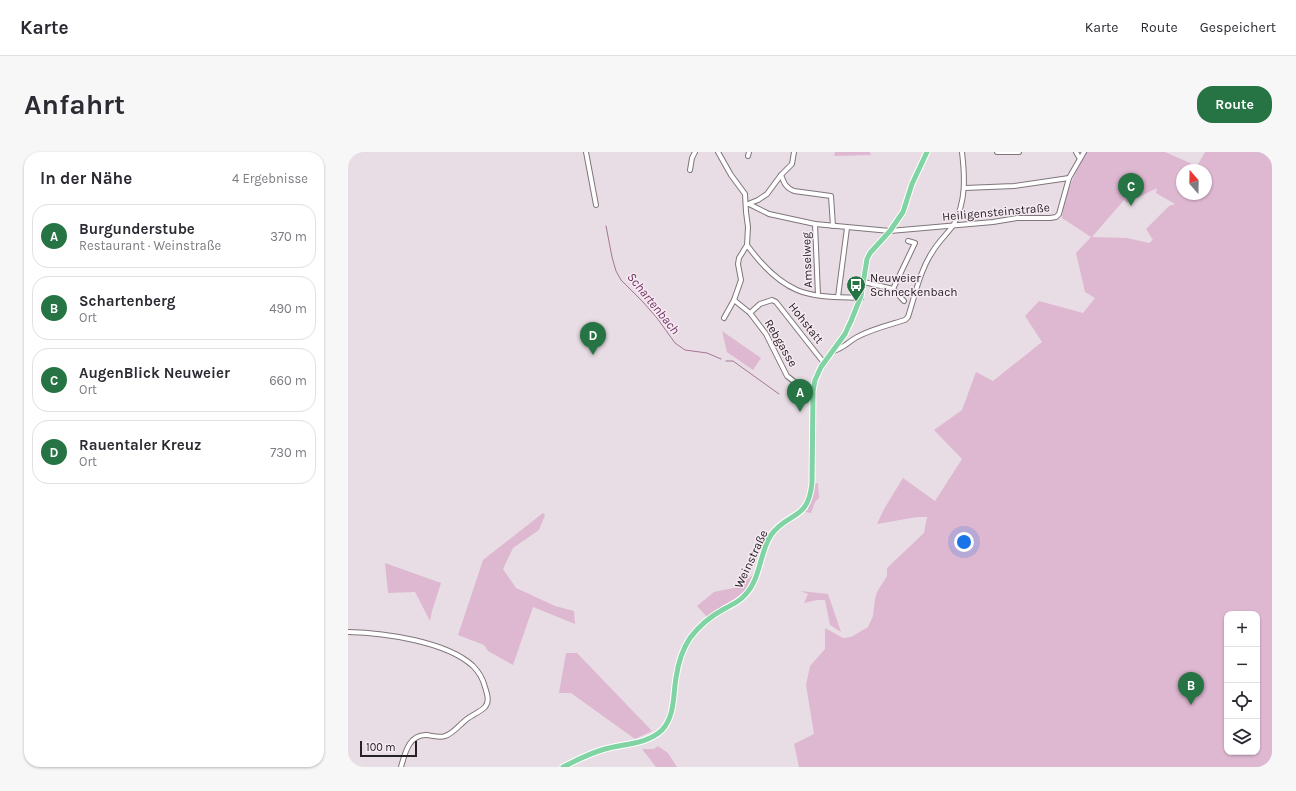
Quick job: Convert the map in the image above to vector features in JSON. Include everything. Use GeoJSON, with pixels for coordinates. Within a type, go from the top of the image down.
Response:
{"type":"FeatureCollection","features":[{"type":"Feature","properties":{"kind":"main road","name":"Weinstraße"},"geometry":{"type":"LineString","coordinates":[[563,767],[600,751],[644,740],[654,735],[667,724],[672,707],[678,666],[682,651],[690,638],[710,617],[744,596],[750,589],[770,537],[780,526],[801,511],[809,500],[812,483],[813,391],[815,380],[824,363],[845,334],[861,298],[870,253],[890,231],[903,212],[912,184],[927,152]]}},
{"type":"Feature","properties":{"kind":"street"},"geometry":{"type":"LineString","coordinates":[[586,152],[596,205]]}},
{"type":"Feature","properties":{"kind":"street"},"geometry":{"type":"LineString","coordinates":[[690,170],[692,158],[695,152]]}},
{"type":"Feature","properties":{"kind":"street"},"geometry":{"type":"LineString","coordinates":[[718,152],[731,175],[745,194],[747,204],[747,245],[739,258],[738,264],[741,280],[734,300],[724,318]]}},
{"type":"Feature","properties":{"kind":"street"},"geometry":{"type":"LineString","coordinates":[[747,204],[758,200],[767,194],[781,175],[792,164],[794,152]]}},
{"type":"Feature","properties":{"kind":"street"},"geometry":{"type":"LineString","coordinates":[[953,225],[962,203],[965,188],[962,152]]}},
{"type":"Feature","properties":{"kind":"street"},"geometry":{"type":"LineString","coordinates":[[997,152],[1019,152]]}},
{"type":"Feature","properties":{"kind":"street"},"geometry":{"type":"LineString","coordinates":[[1076,152],[1080,159]]}},
{"type":"Feature","properties":{"kind":"street","name":"Heiligensteinstraße"},"geometry":{"type":"LineString","coordinates":[[747,204],[769,214],[815,224],[890,231],[993,222],[1017,218],[1050,218],[1056,217],[1059,214],[1069,178],[1084,152]]}},
{"type":"Feature","properties":{"kind":"street"},"geometry":{"type":"LineString","coordinates":[[781,175],[784,184],[788,189],[832,196],[833,226]]}},
{"type":"Feature","properties":{"kind":"street"},"geometry":{"type":"LineString","coordinates":[[965,188],[1014,186],[1069,178]]}},
{"type":"Feature","properties":{"kind":"street","name":"Amselweg"},"geometry":{"type":"LineString","coordinates":[[815,224],[818,294]]}},
{"type":"Feature","properties":{"kind":"street","name":"Weinstraße"},"geometry":{"type":"LineString","coordinates":[[833,351],[840,350],[856,338],[877,328],[905,320],[908,317],[918,284],[932,251],[953,225]]}},
{"type":"Feature","properties":{"kind":"street"},"geometry":{"type":"LineString","coordinates":[[838,297],[847,228]]}},
{"type":"Feature","properties":{"kind":"street"},"geometry":{"type":"LineString","coordinates":[[893,289],[915,243],[908,241]]}},
{"type":"Feature","properties":{"kind":"street"},"geometry":{"type":"LineString","coordinates":[[747,245],[761,263],[777,278],[796,290],[838,297],[861,298]]}},
{"type":"Feature","properties":{"kind":"street"},"geometry":{"type":"LineString","coordinates":[[864,282],[893,289],[904,301]]}},
{"type":"Feature","properties":{"kind":"street","name":"Rebgasse"},"geometry":{"type":"LineString","coordinates":[[734,300],[750,313],[766,334],[787,376],[804,389],[813,391]]}},
{"type":"Feature","properties":{"kind":"street","name":"Hohstatt"},"geometry":{"type":"LineString","coordinates":[[750,313],[760,304],[772,300],[776,302],[824,363]]}},
{"type":"Feature","properties":{"kind":"street"},"geometry":{"type":"LineString","coordinates":[[348,632],[400,637],[436,646],[455,654],[473,666],[483,680],[488,699],[485,707],[467,718],[444,737],[423,735],[416,737],[411,741],[405,752],[401,767]]}},
{"type":"Feature","properties":{"kind":"shaded area"},"geometry":{"type":"Polygon","coordinates":[[[835,152],[870,152],[871,155],[834,156],[835,152]]]}},
{"type":"Feature","properties":{"kind":"shaded area"},"geometry":{"type":"Polygon","coordinates":[[[1087,152],[1165,152],[1192,164],[1176,164],[1176,200],[1212,200],[1212,164],[1198,164],[1205,152],[1272,152],[1272,767],[799,767],[794,744],[814,734],[806,685],[810,666],[825,649],[825,628],[843,638],[851,637],[868,627],[873,616],[877,592],[887,576],[887,568],[924,533],[927,517],[917,517],[877,524],[884,509],[903,478],[935,501],[962,459],[934,430],[962,410],[976,372],[993,381],[1042,342],[1025,316],[1039,301],[1083,313],[1095,298],[1085,292],[1076,253],[1091,237],[1062,218],[1065,201],[1074,176],[1087,152]],[[1157,188],[1127,203],[1124,200],[1092,237],[1127,238],[1149,243],[1153,240],[1146,229],[1169,206],[1175,204],[1156,193],[1157,188]]]}},
{"type":"Feature","properties":{"kind":"shaded area"},"geometry":{"type":"Polygon","coordinates":[[[722,331],[761,358],[753,370],[727,352],[722,331]]]}},
{"type":"Feature","properties":{"kind":"shaded area"},"geometry":{"type":"Polygon","coordinates":[[[818,483],[819,498],[815,502],[811,513],[805,512],[808,509],[814,484],[818,483]]]}},
{"type":"Feature","properties":{"kind":"shaded area"},"geometry":{"type":"Polygon","coordinates":[[[543,513],[545,515],[539,530],[513,548],[503,569],[516,588],[555,606],[574,611],[575,624],[533,607],[513,665],[488,651],[484,645],[458,635],[483,560],[543,513]]]}},
{"type":"Feature","properties":{"kind":"shaded area"},"geometry":{"type":"Polygon","coordinates":[[[385,563],[441,583],[430,621],[415,592],[388,593],[385,563]]]}},
{"type":"Feature","properties":{"kind":"shaded area"},"geometry":{"type":"Polygon","coordinates":[[[753,575],[744,592],[708,618],[697,606],[714,592],[738,587],[753,575]]]}},
{"type":"Feature","properties":{"kind":"shaded area"},"geometry":{"type":"Polygon","coordinates":[[[800,591],[828,594],[841,632],[830,625],[825,600],[804,603],[808,594],[800,591]]]}},
{"type":"Feature","properties":{"kind":"shaded area"},"geometry":{"type":"Polygon","coordinates":[[[566,653],[577,653],[652,731],[635,739],[571,693],[559,693],[566,653]]]}},
{"type":"Feature","properties":{"kind":"shaded area"},"geometry":{"type":"Polygon","coordinates":[[[658,746],[668,753],[677,767],[656,767],[642,749],[654,749],[658,746]]]}},
{"type":"Feature","properties":{"kind":"waterway","name":"Schartenbach"},"geometry":{"type":"LineString","coordinates":[[606,226],[612,257],[616,271],[621,280],[657,318],[675,343],[685,350],[707,353],[721,359]]}},
{"type":"Feature","properties":{"kind":"waterway","name":"Schartenbach"},"geometry":{"type":"LineString","coordinates":[[726,361],[733,361],[779,394]]}},
{"type":"Feature","properties":{"kind":"place","name":"AugenBlick Neuweier"},"geometry":{"type":"Point","coordinates":[1131,206]}},
{"type":"Feature","properties":{"kind":"place","name":"Neuweier Schneckenbach"},"geometry":{"type":"Point","coordinates":[856,302]}},
{"type":"Feature","properties":{"kind":"place","name":"Rauentaler Kreuz"},"geometry":{"type":"Point","coordinates":[593,355]}},
{"type":"Feature","properties":{"kind":"place","name":"Burgunderstube"},"geometry":{"type":"Point","coordinates":[800,412]}},
{"type":"Feature","properties":{"kind":"place","name":"Schartenberg"},"geometry":{"type":"Point","coordinates":[1191,705]}}]}
